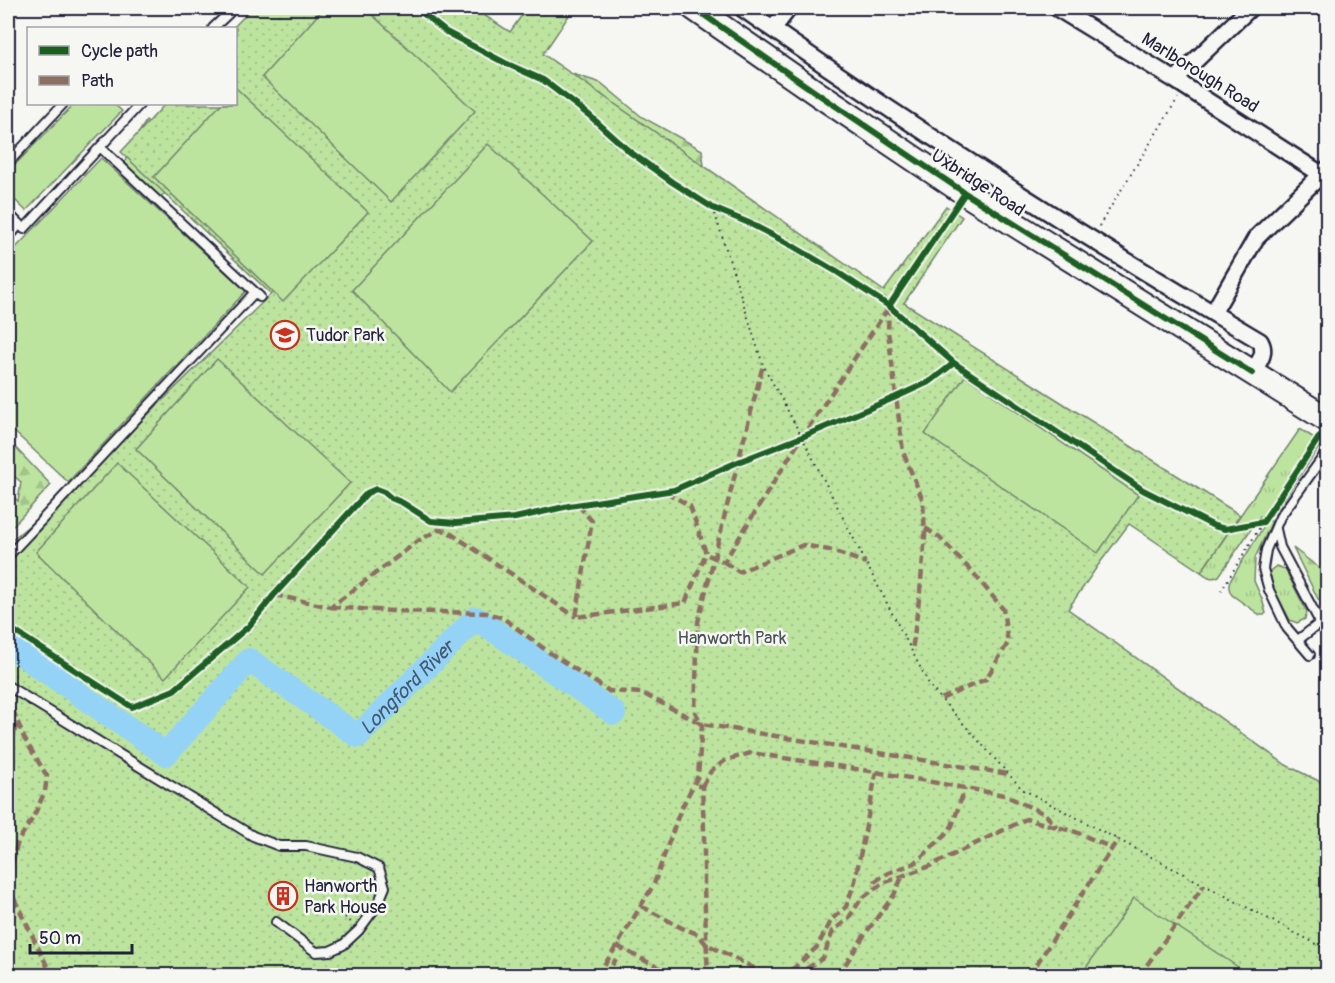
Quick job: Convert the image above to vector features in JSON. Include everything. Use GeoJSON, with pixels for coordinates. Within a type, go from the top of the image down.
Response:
{"type":"FeatureCollection","features":[{"type":"Feature","properties":{"kind":"main road","name":"Uxbridge Road"},"geometry":{"type":"LineString","coordinates":[[694,8],[965,193],[1328,420]]}},
{"type":"Feature","properties":{"kind":"street","name":"Uxbridge Road"},"geometry":{"type":"LineString","coordinates":[[742,8],[931,137],[1092,239],[1260,341],[1263,355],[1252,373]]}},
{"type":"Feature","properties":{"kind":"street"},"geometry":{"type":"LineString","coordinates":[[773,29],[789,8]]}},
{"type":"Feature","properties":{"kind":"street","name":"Marlborough Road"},"geometry":{"type":"LineString","coordinates":[[1057,8],[1324,171]]}},
{"type":"Feature","properties":{"kind":"street"},"geometry":{"type":"LineString","coordinates":[[1180,83],[1250,8]]}},
{"type":"Feature","properties":{"kind":"street"},"geometry":{"type":"LineString","coordinates":[[1213,313],[1256,238],[1324,171]]}},
{"type":"Feature","properties":{"kind":"lane"},"geometry":{"type":"LineString","coordinates":[[214,27],[229,13],[231,8]]}},
{"type":"Feature","properties":{"kind":"lane"},"geometry":{"type":"LineString","coordinates":[[8,163],[62,105]]}},
{"type":"Feature","properties":{"kind":"lane"},"geometry":{"type":"LineString","coordinates":[[8,213],[24,229],[139,105]]}},
{"type":"Feature","properties":{"kind":"lane"},"geometry":{"type":"LineString","coordinates":[[8,556],[257,295],[100,147]]}},
{"type":"Feature","properties":{"kind":"lane"},"geometry":{"type":"LineString","coordinates":[[8,238],[20,224]]}},
{"type":"Feature","properties":{"kind":"lane"},"geometry":{"type":"LineString","coordinates":[[1310,655],[1287,628],[1269,590],[1263,569],[1266,550],[1280,517],[1328,450]]}},
{"type":"Feature","properties":{"kind":"lane"},"geometry":{"type":"LineString","coordinates":[[1275,528],[1280,547],[1325,632]]}},
{"type":"Feature","properties":{"kind":"lane"},"geometry":{"type":"LineString","coordinates":[[1298,640],[1320,623]]}},
{"type":"Feature","properties":{"kind":"lane"},"geometry":{"type":"LineString","coordinates":[[8,686],[253,836],[279,846],[306,846],[357,857],[379,868],[385,887],[378,904],[359,930],[343,945],[330,951],[316,952],[276,922]]}},
{"type":"Feature","properties":{"kind":"path"},"geometry":{"type":"LineString","coordinates":[[1092,239],[1180,83]]}},
{"type":"Feature","properties":{"kind":"path"},"geometry":{"type":"LineString","coordinates":[[705,203],[722,212]]}},
{"type":"Feature","properties":{"kind":"path"},"geometry":{"type":"LineString","coordinates":[[713,208],[763,365],[930,686],[1022,789],[1328,950]]}},
{"type":"Feature","properties":{"kind":"path"},"geometry":{"type":"LineString","coordinates":[[791,441],[812,432]]}},
{"type":"Feature","properties":{"kind":"path"},"geometry":{"type":"LineString","coordinates":[[1221,591],[1269,513]]}},
{"type":"Feature","properties":{"kind":"path"},"geometry":{"type":"LineString","coordinates":[[1253,524],[1263,522]]}},
{"type":"Feature","properties":{"kind":"path"},"geometry":{"type":"LineString","coordinates":[[345,917],[354,925]]}},
{"type":"Feature","properties":{"kind":"green space","name":"Hanworth Park"},"geometry":{"type":"Polygon","coordinates":[[[252,8],[473,8],[510,32],[527,8],[574,8],[543,54],[884,291],[946,206],[962,217],[904,303],[1240,515],[1201,572],[1129,524],[1068,609],[1286,765],[1327,785],[1327,975],[8,976],[8,543],[67,494],[271,294],[121,152],[164,105],[237,105],[237,27],[234,27],[252,8]]]}},
{"type":"Feature","properties":{"kind":"green space"},"geometry":{"type":"Polygon","coordinates":[[[324,8],[365,8],[475,111],[391,202],[262,77],[324,8]]]}},
{"type":"Feature","properties":{"kind":"green space"},"geometry":{"type":"Polygon","coordinates":[[[560,70],[601,83],[642,117],[702,150],[706,182],[560,70]]]}},
{"type":"Feature","properties":{"kind":"green space"},"geometry":{"type":"Polygon","coordinates":[[[237,89],[368,212],[283,302],[154,177],[220,105],[237,105],[237,89]]]}},
{"type":"Feature","properties":{"kind":"green space"},"geometry":{"type":"Polygon","coordinates":[[[73,105],[115,105],[122,111],[26,211],[8,193],[8,172],[73,105]]]}},
{"type":"Feature","properties":{"kind":"green space"},"geometry":{"type":"Polygon","coordinates":[[[146,121],[157,129],[170,190],[160,197],[125,163],[127,152],[146,121]]]}},
{"type":"Feature","properties":{"kind":"green space"},"geometry":{"type":"Polygon","coordinates":[[[488,144],[593,241],[450,392],[352,290],[488,144]]]}},
{"type":"Feature","properties":{"kind":"green space"},"geometry":{"type":"Polygon","coordinates":[[[101,158],[246,291],[68,482],[8,426],[8,256],[101,158]]]}},
{"type":"Feature","properties":{"kind":"green space"},"geometry":{"type":"Polygon","coordinates":[[[217,359],[350,483],[265,574],[136,449],[217,359]]]}},
{"type":"Feature","properties":{"kind":"green space"},"geometry":{"type":"Polygon","coordinates":[[[965,376],[1138,495],[1098,553],[925,434],[965,376]]]}},
{"type":"Feature","properties":{"kind":"green space"},"geometry":{"type":"Polygon","coordinates":[[[1300,429],[1322,443],[1274,514],[1260,516],[1219,576],[1212,578],[1201,572],[1300,429]]]}},
{"type":"Feature","properties":{"kind":"green space"},"geometry":{"type":"Polygon","coordinates":[[[8,440],[51,485],[8,531],[8,492],[18,501],[21,482],[8,471],[8,440]]]}},
{"type":"Feature","properties":{"kind":"green space"},"geometry":{"type":"Polygon","coordinates":[[[117,463],[250,587],[165,678],[36,552],[117,463]]]}},
{"type":"Feature","properties":{"kind":"green space"},"geometry":{"type":"Polygon","coordinates":[[[1267,521],[1272,521],[1255,558],[1254,581],[1266,613],[1260,615],[1232,595],[1229,585],[1267,521]]]}},
{"type":"Feature","properties":{"kind":"green space"},"geometry":{"type":"Polygon","coordinates":[[[1293,548],[1327,574],[1327,605],[1318,599],[1293,548]]]}},
{"type":"Feature","properties":{"kind":"green space"},"geometry":{"type":"Polygon","coordinates":[[[1276,566],[1285,569],[1307,612],[1305,619],[1297,623],[1290,620],[1269,579],[1270,571],[1276,566]]]}},
{"type":"Feature","properties":{"kind":"green space"},"geometry":{"type":"Polygon","coordinates":[[[1134,898],[1250,975],[1081,975],[1134,898]]]}},
{"type":"Feature","properties":{"kind":"waterway","name":"Longford River"},"geometry":{"type":"LineString","coordinates":[[8,645],[166,754],[249,660],[358,736],[476,618],[614,713]]}},
{"type":"Feature","properties":{"kind":"marked path"},"geometry":{"type":"LineString","coordinates":[[889,306],[888,331],[903,452],[923,501],[925,536],[912,651]]}},
{"type":"Feature","properties":{"kind":"marked path"},"geometry":{"type":"LineString","coordinates":[[708,555],[724,562],[802,437],[889,307]]}},
{"type":"Feature","properties":{"kind":"marked path"},"geometry":{"type":"LineString","coordinates":[[597,976],[654,884],[680,811],[698,776],[702,724],[695,712],[698,622],[763,365]]}},
{"type":"Feature","properties":{"kind":"marked path"},"geometry":{"type":"LineString","coordinates":[[578,505],[592,521],[576,617],[685,603],[706,553],[690,506],[666,492]]}},
{"type":"Feature","properties":{"kind":"marked path"},"geometry":{"type":"LineString","coordinates":[[925,528],[939,537],[1003,609],[1008,643],[986,679],[941,699]]}},
{"type":"Feature","properties":{"kind":"marked path"},"geometry":{"type":"LineString","coordinates":[[274,595],[331,607],[418,541],[438,530],[447,531],[576,617]]}},
{"type":"Feature","properties":{"kind":"marked path"},"geometry":{"type":"LineString","coordinates":[[724,562],[739,572],[803,545],[829,550],[866,563]]}},
{"type":"Feature","properties":{"kind":"marked path"},"geometry":{"type":"LineString","coordinates":[[331,607],[487,613],[503,618],[550,653],[609,691],[642,693],[702,724],[1008,774]]}},
{"type":"Feature","properties":{"kind":"marked path"},"geometry":{"type":"LineString","coordinates":[[8,697],[24,738],[47,776],[45,791],[33,818],[18,841],[8,880]]}},
{"type":"Feature","properties":{"kind":"marked path"},"geometry":{"type":"LineString","coordinates":[[8,746],[18,723]]}},
{"type":"Feature","properties":{"kind":"marked path"},"geometry":{"type":"LineString","coordinates":[[702,786],[711,771],[726,760],[751,753],[1004,795],[1045,814],[1057,827]]}},
{"type":"Feature","properties":{"kind":"marked path"},"geometry":{"type":"LineString","coordinates":[[779,976],[794,968],[817,947],[832,919],[846,907],[855,881],[876,772]]}},
{"type":"Feature","properties":{"kind":"marked path"},"geometry":{"type":"LineString","coordinates":[[697,786],[702,786],[708,976]]}},
{"type":"Feature","properties":{"kind":"marked path"},"geometry":{"type":"LineString","coordinates":[[874,882],[888,873],[915,863],[945,835],[952,826],[965,788]]}},
{"type":"Feature","properties":{"kind":"marked path"},"geometry":{"type":"LineString","coordinates":[[795,976],[823,958],[833,931],[848,919],[861,899],[883,883],[930,866],[1026,819],[1076,832],[1112,848]]}},
{"type":"Feature","properties":{"kind":"marked path"},"geometry":{"type":"LineString","coordinates":[[1029,976],[1118,839]]}},
{"type":"Feature","properties":{"kind":"marked path"},"geometry":{"type":"LineString","coordinates":[[838,976],[894,895],[902,877]]}},
{"type":"Feature","properties":{"kind":"marked path"},"geometry":{"type":"LineString","coordinates":[[1139,976],[1204,885]]}},
{"type":"Feature","properties":{"kind":"marked path"},"geometry":{"type":"LineString","coordinates":[[8,886],[52,976]]}},
{"type":"Feature","properties":{"kind":"marked path"},"geometry":{"type":"LineString","coordinates":[[641,906],[698,934],[706,944],[770,976]]}},
{"type":"Feature","properties":{"kind":"marked path"},"geometry":{"type":"LineString","coordinates":[[617,946],[674,976]]}},
{"type":"Feature","properties":{"kind":"marked path"},"geometry":{"type":"LineString","coordinates":[[614,976],[609,970],[616,959]]}},
{"type":"Feature","properties":{"kind":"cycle path"},"geometry":{"type":"LineString","coordinates":[[416,8],[446,32],[543,80],[589,115],[630,152],[713,208],[749,223],[791,245],[889,306],[954,363]]}},
{"type":"Feature","properties":{"kind":"cycle path"},"geometry":{"type":"LineString","coordinates":[[694,8],[965,193],[1252,373]]}},
{"type":"Feature","properties":{"kind":"cycle path"},"geometry":{"type":"LineString","coordinates":[[889,306],[965,193]]}},
{"type":"Feature","properties":{"kind":"cycle path"},"geometry":{"type":"LineString","coordinates":[[8,627],[132,707],[174,690],[249,626],[274,595],[367,493],[376,489],[431,521],[456,523],[515,518],[569,506],[674,490],[896,397],[931,381],[954,363],[1143,490],[1214,526],[1225,529],[1263,522],[1320,436]]}},
{"type":"Feature","properties":{"kind":"place","name":"Tudor Park"},"geometry":{"type":"Point","coordinates":[285,335]}},
{"type":"Feature","properties":{"kind":"place","name":"Hanworth Park House"},"geometry":{"type":"Point","coordinates":[283,896]}}]}
